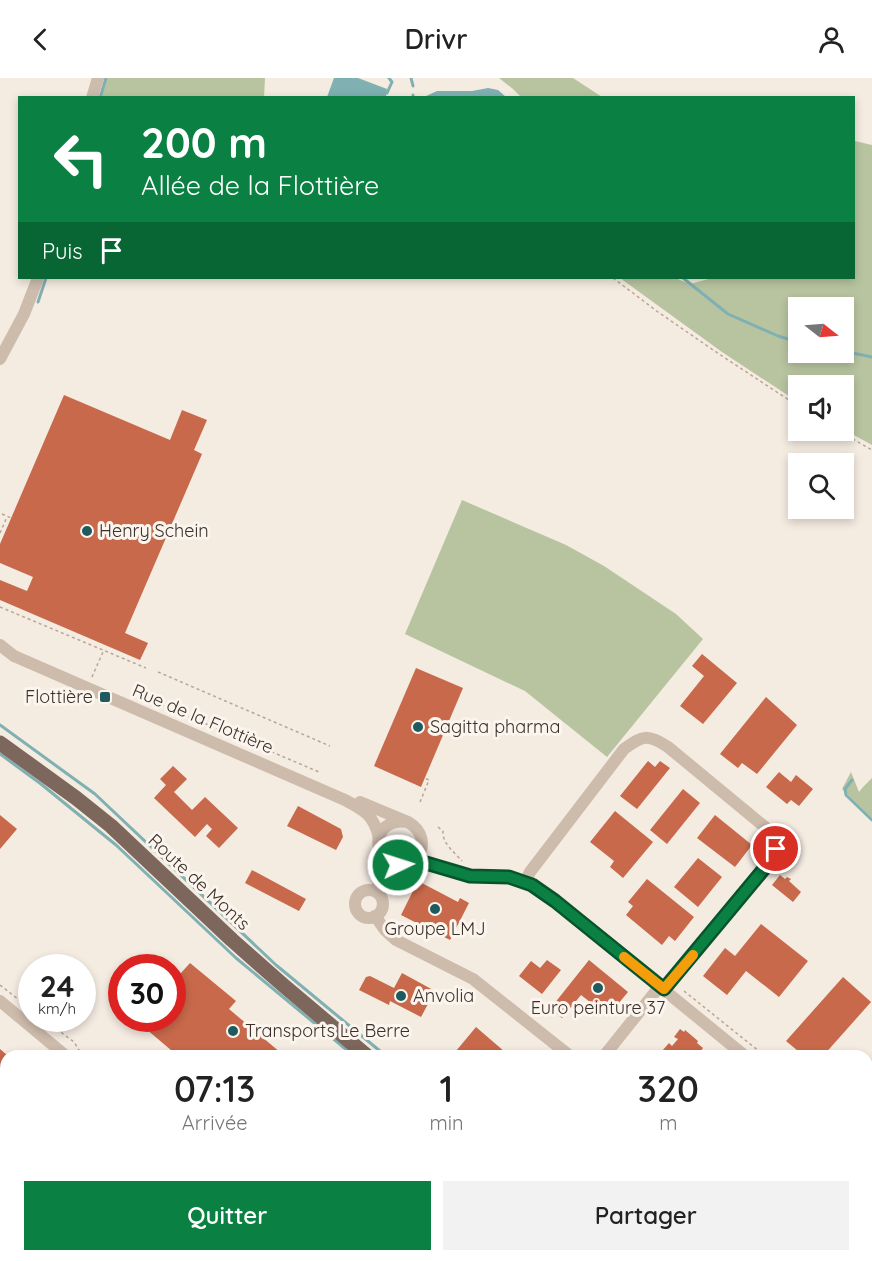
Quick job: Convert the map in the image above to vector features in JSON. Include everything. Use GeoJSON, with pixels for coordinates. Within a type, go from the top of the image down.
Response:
{"type":"FeatureCollection","features":[{"type":"Feature","properties":{"kind":"main road","name":"Route de Monts"},"geometry":{"type":"LineString","coordinates":[[0,743],[111,826],[232,940],[360,1050]]}},
{"type":"Feature","properties":{"kind":"street"},"geometry":{"type":"LineString","coordinates":[[93,96],[98,78]]}},
{"type":"Feature","properties":{"kind":"street"},"geometry":{"type":"LineString","coordinates":[[0,359],[24,314],[38,279]]}},
{"type":"Feature","properties":{"kind":"street","name":"Rue de la Flottière"},"geometry":{"type":"LineString","coordinates":[[0,645],[14,656],[87,689],[345,800],[370,816],[379,838]]}},
{"type":"Feature","properties":{"kind":"street"},"geometry":{"type":"LineString","coordinates":[[525,882],[530,872],[624,749],[639,738],[655,738],[668,747],[773,836],[776,849],[768,864],[609,1050]]}},
{"type":"Feature","properties":{"kind":"street"},"geometry":{"type":"LineString","coordinates":[[345,800],[360,802],[415,826],[420,832],[422,846],[420,853],[411,863]]}},
{"type":"Feature","properties":{"kind":"street"},"geometry":{"type":"LineString","coordinates":[[408,822],[401,821],[387,825],[379,838],[378,846],[381,853],[392,864],[426,863],[470,876],[509,877],[525,882],[555,901],[738,1050]]}},
{"type":"Feature","properties":{"kind":"street"},"geometry":{"type":"LineString","coordinates":[[422,846],[430,854],[470,876]]}},
{"type":"Feature","properties":{"kind":"street"},"geometry":{"type":"LineString","coordinates":[[375,891],[392,864]]}},
{"type":"Feature","properties":{"kind":"street"},"geometry":{"type":"LineString","coordinates":[[375,891],[381,897],[382,910],[375,916],[371,918],[358,913],[355,904],[362,892],[375,891]]}},
{"type":"Feature","properties":{"kind":"street"},"geometry":{"type":"LineString","coordinates":[[375,916],[396,940],[473,979],[562,1050]]}},
{"type":"Feature","properties":{"kind":"street"},"geometry":{"type":"LineString","coordinates":[[0,1001],[59,1050]]}},
{"type":"Feature","properties":{"kind":"path"},"geometry":{"type":"LineString","coordinates":[[614,279],[658,312],[788,399]]}},
{"type":"Feature","properties":{"kind":"path"},"geometry":{"type":"LineString","coordinates":[[854,440],[872,450]]}},
{"type":"Feature","properties":{"kind":"path"},"geometry":{"type":"LineString","coordinates":[[2,514],[11,519]]}},
{"type":"Feature","properties":{"kind":"path"},"geometry":{"type":"LineString","coordinates":[[0,532],[7,517]]}},
{"type":"Feature","properties":{"kind":"path"},"geometry":{"type":"LineString","coordinates":[[0,607],[146,668]]}},
{"type":"Feature","properties":{"kind":"path"},"geometry":{"type":"LineString","coordinates":[[87,689],[104,651]]}},
{"type":"Feature","properties":{"kind":"path"},"geometry":{"type":"LineString","coordinates":[[158,672],[330,746]]}},
{"type":"Feature","properties":{"kind":"path"},"geometry":{"type":"LineString","coordinates":[[150,700],[319,772]]}},
{"type":"Feature","properties":{"kind":"path"},"geometry":{"type":"LineString","coordinates":[[420,802],[429,780],[424,778]]}},
{"type":"Feature","properties":{"kind":"path"},"geometry":{"type":"LineString","coordinates":[[0,985],[18,999]]}},
{"type":"Feature","properties":{"kind":"path"},"geometry":{"type":"LineString","coordinates":[[61,1032],[74,1042],[79,1050]]}},
{"type":"Feature","properties":{"kind":"green space"},"geometry":{"type":"Polygon","coordinates":[[[105,78],[265,78],[264,96],[100,96],[105,78]]]}},
{"type":"Feature","properties":{"kind":"green space"},"geometry":{"type":"Polygon","coordinates":[[[499,78],[573,78],[600,96],[520,96],[499,78]]]}},
{"type":"Feature","properties":{"kind":"green space"},"geometry":{"type":"Polygon","coordinates":[[[855,141],[872,145],[872,445],[854,435],[854,375],[788,375],[788,395],[722,352],[621,279],[678,279],[690,284],[708,279],[855,279],[855,141]]]}},
{"type":"Feature","properties":{"kind":"green space"},"geometry":{"type":"Polygon","coordinates":[[[462,500],[566,545],[604,566],[676,614],[703,639],[607,757],[525,691],[405,634],[462,500]]]}},
{"type":"Feature","properties":{"kind":"green space"},"geometry":{"type":"Polygon","coordinates":[[[851,772],[859,792],[872,778],[872,818],[842,789],[851,772]]]}},
{"type":"Feature","properties":{"kind":"water"},"geometry":{"type":"Polygon","coordinates":[[[334,78],[358,78],[387,89],[386,96],[327,96],[334,78]]]}},
{"type":"Feature","properties":{"kind":"water"},"geometry":{"type":"Polygon","coordinates":[[[488,88],[498,90],[505,96],[426,96],[437,91],[472,91],[488,88]]]}},
{"type":"Feature","properties":{"kind":"building","name":"Henry Schein"},"geometry":{"type":"Polygon","coordinates":[[[64,395],[170,440],[182,410],[207,420],[194,450],[202,454],[125,633],[148,643],[140,660],[0,600],[0,580],[27,591],[33,577],[0,563],[0,544],[64,395]]]}},
{"type":"Feature","properties":{"kind":"building"},"geometry":{"type":"Polygon","coordinates":[[[702,654],[737,683],[703,724],[680,706],[704,676],[692,666],[702,654]]]}},
{"type":"Feature","properties":{"kind":"building","name":"Sagitta pharma"},"geometry":{"type":"Polygon","coordinates":[[[416,668],[463,688],[421,787],[374,766],[416,668]]]}},
{"type":"Feature","properties":{"kind":"building"},"geometry":{"type":"Polygon","coordinates":[[[766,697],[797,725],[757,774],[742,763],[738,768],[720,754],[766,697]]]}},
{"type":"Feature","properties":{"kind":"building"},"geometry":{"type":"Polygon","coordinates":[[[648,761],[655,767],[660,761],[670,768],[637,809],[620,796],[648,761]]]}},
{"type":"Feature","properties":{"kind":"building"},"geometry":{"type":"Polygon","coordinates":[[[173,766],[187,779],[174,792],[192,810],[205,797],[238,828],[219,848],[206,836],[212,829],[207,824],[195,837],[154,798],[166,785],[160,779],[173,766]]]}},
{"type":"Feature","properties":{"kind":"building"},"geometry":{"type":"Polygon","coordinates":[[[779,772],[791,782],[796,775],[813,789],[799,806],[791,800],[787,804],[766,787],[779,772]]]}},
{"type":"Feature","properties":{"kind":"building"},"geometry":{"type":"Polygon","coordinates":[[[683,789],[700,803],[667,844],[650,830],[683,789]]]}},
{"type":"Feature","properties":{"kind":"building"},"geometry":{"type":"Polygon","coordinates":[[[298,806],[341,829],[343,837],[336,850],[287,826],[298,806]]]}},
{"type":"Feature","properties":{"kind":"building"},"geometry":{"type":"Polygon","coordinates":[[[615,811],[653,842],[623,878],[610,867],[614,861],[590,842],[615,811]]]}},
{"type":"Feature","properties":{"kind":"building"},"geometry":{"type":"Polygon","coordinates":[[[0,815],[17,829],[0,849],[0,815]]]}},
{"type":"Feature","properties":{"kind":"building"},"geometry":{"type":"Polygon","coordinates":[[[715,815],[752,845],[735,867],[697,838],[715,815]]]}},
{"type":"Feature","properties":{"kind":"building"},"geometry":{"type":"Polygon","coordinates":[[[698,858],[722,877],[698,907],[674,887],[698,858]]]}},
{"type":"Feature","properties":{"kind":"building"},"geometry":{"type":"Polygon","coordinates":[[[252,870],[306,899],[299,911],[245,883],[252,870]]]}},
{"type":"Feature","properties":{"kind":"building"},"geometry":{"type":"Polygon","coordinates":[[[780,875],[785,879],[787,877],[791,879],[789,881],[801,892],[793,902],[772,885],[780,875]]]}},
{"type":"Feature","properties":{"kind":"building"},"geometry":{"type":"Polygon","coordinates":[[[647,879],[694,917],[675,941],[669,936],[662,945],[626,915],[633,906],[628,902],[647,879]]]}},
{"type":"Feature","properties":{"kind":"building","name":"Groupe LMJ"},"geometry":{"type":"Polygon","coordinates":[[[418,881],[458,902],[460,898],[469,903],[450,940],[401,915],[418,881]]]}},
{"type":"Feature","properties":{"kind":"building"},"geometry":{"type":"Polygon","coordinates":[[[761,924],[808,961],[779,997],[746,971],[727,995],[703,976],[725,948],[735,956],[761,924]]]}},
{"type":"Feature","properties":{"kind":"building"},"geometry":{"type":"Polygon","coordinates":[[[547,960],[561,970],[542,994],[519,976],[531,961],[540,968],[547,960]]]}},
{"type":"Feature","properties":{"kind":"building","name":"Euro peinture 37"},"geometry":{"type":"Polygon","coordinates":[[[589,960],[628,992],[608,1016],[581,995],[562,1018],[550,1009],[589,960]]]}},
{"type":"Feature","properties":{"kind":"building"},"geometry":{"type":"Polygon","coordinates":[[[190,963],[236,1001],[229,1009],[277,1050],[171,1050],[150,1032],[186,1032],[186,967],[190,963]]]}},
{"type":"Feature","properties":{"kind":"building","name":"Anvolia"},"geometry":{"type":"Polygon","coordinates":[[[402,973],[435,991],[421,1017],[390,1001],[389,1005],[359,990],[366,977],[370,976],[394,988],[402,973]]]}},
{"type":"Feature","properties":{"kind":"building"},"geometry":{"type":"Polygon","coordinates":[[[843,977],[871,1002],[828,1050],[797,1050],[786,1041],[843,977]]]}},
{"type":"Feature","properties":{"kind":"building"},"geometry":{"type":"Polygon","coordinates":[[[476,1027],[503,1050],[457,1050],[476,1027]]]}},
{"type":"Feature","properties":{"kind":"building"},"geometry":{"type":"Polygon","coordinates":[[[680,1029],[684,1032],[685,1030],[703,1048],[702,1050],[663,1050],[669,1043],[672,1046],[678,1039],[674,1037],[680,1029]]]}},
{"type":"Feature","properties":{"kind":"waterway"},"geometry":{"type":"LineString","coordinates":[[101,96],[106,78]]}},
{"type":"Feature","properties":{"kind":"waterway"},"geometry":{"type":"LineString","coordinates":[[387,93],[392,82],[389,78]]}},
{"type":"Feature","properties":{"kind":"waterway"},"geometry":{"type":"LineString","coordinates":[[411,78],[413,86]]}},
{"type":"Feature","properties":{"kind":"waterway"},"geometry":{"type":"LineString","coordinates":[[38,302],[46,279]]}},
{"type":"Feature","properties":{"kind":"waterway"},"geometry":{"type":"LineString","coordinates":[[684,279],[728,314],[788,339]]}},
{"type":"Feature","properties":{"kind":"waterway"},"geometry":{"type":"LineString","coordinates":[[854,353],[872,357]]}},
{"type":"Feature","properties":{"kind":"waterway"},"geometry":{"type":"LineString","coordinates":[[0,725],[95,794],[276,965],[379,1050]]}},
{"type":"Feature","properties":{"kind":"waterway"},"geometry":{"type":"LineString","coordinates":[[0,754],[116,845],[236,958],[347,1050]]}},
{"type":"Feature","properties":{"kind":"waterway"},"geometry":{"type":"LineString","coordinates":[[852,780],[845,789],[846,795],[872,820]]}},
{"type":"Feature","properties":{"kind":"slow traffic"},"geometry":{"type":"LineString","coordinates":[[624,957],[664,989],[693,955]]}},
{"type":"Feature","properties":{"kind":"place","name":"Henry Schein"},"geometry":{"type":"Point","coordinates":[87,531]}},
{"type":"Feature","properties":{"kind":"place","name":"Flottière"},"geometry":{"type":"Point","coordinates":[105,697]}},
{"type":"Feature","properties":{"kind":"place","name":"Sagitta pharma"},"geometry":{"type":"Point","coordinates":[418,727]}},
{"type":"Feature","properties":{"kind":"place","name":"Groupe LMJ"},"geometry":{"type":"Point","coordinates":[435,909]}},
{"type":"Feature","properties":{"kind":"place","name":"Euro peinture 37"},"geometry":{"type":"Point","coordinates":[598,988]}},
{"type":"Feature","properties":{"kind":"place","name":"Anvolia"},"geometry":{"type":"Point","coordinates":[401,996]}},
{"type":"Feature","properties":{"kind":"place","name":"Transports Le Berre"},"geometry":{"type":"Point","coordinates":[233,1031]}},
{"type":"Feature","properties":{"kind":"route"},"geometry":{"type":"LineString","coordinates":[[398,865],[426,863],[470,876],[509,877],[532,885],[664,989],[768,864],[776,849]]}}]}
